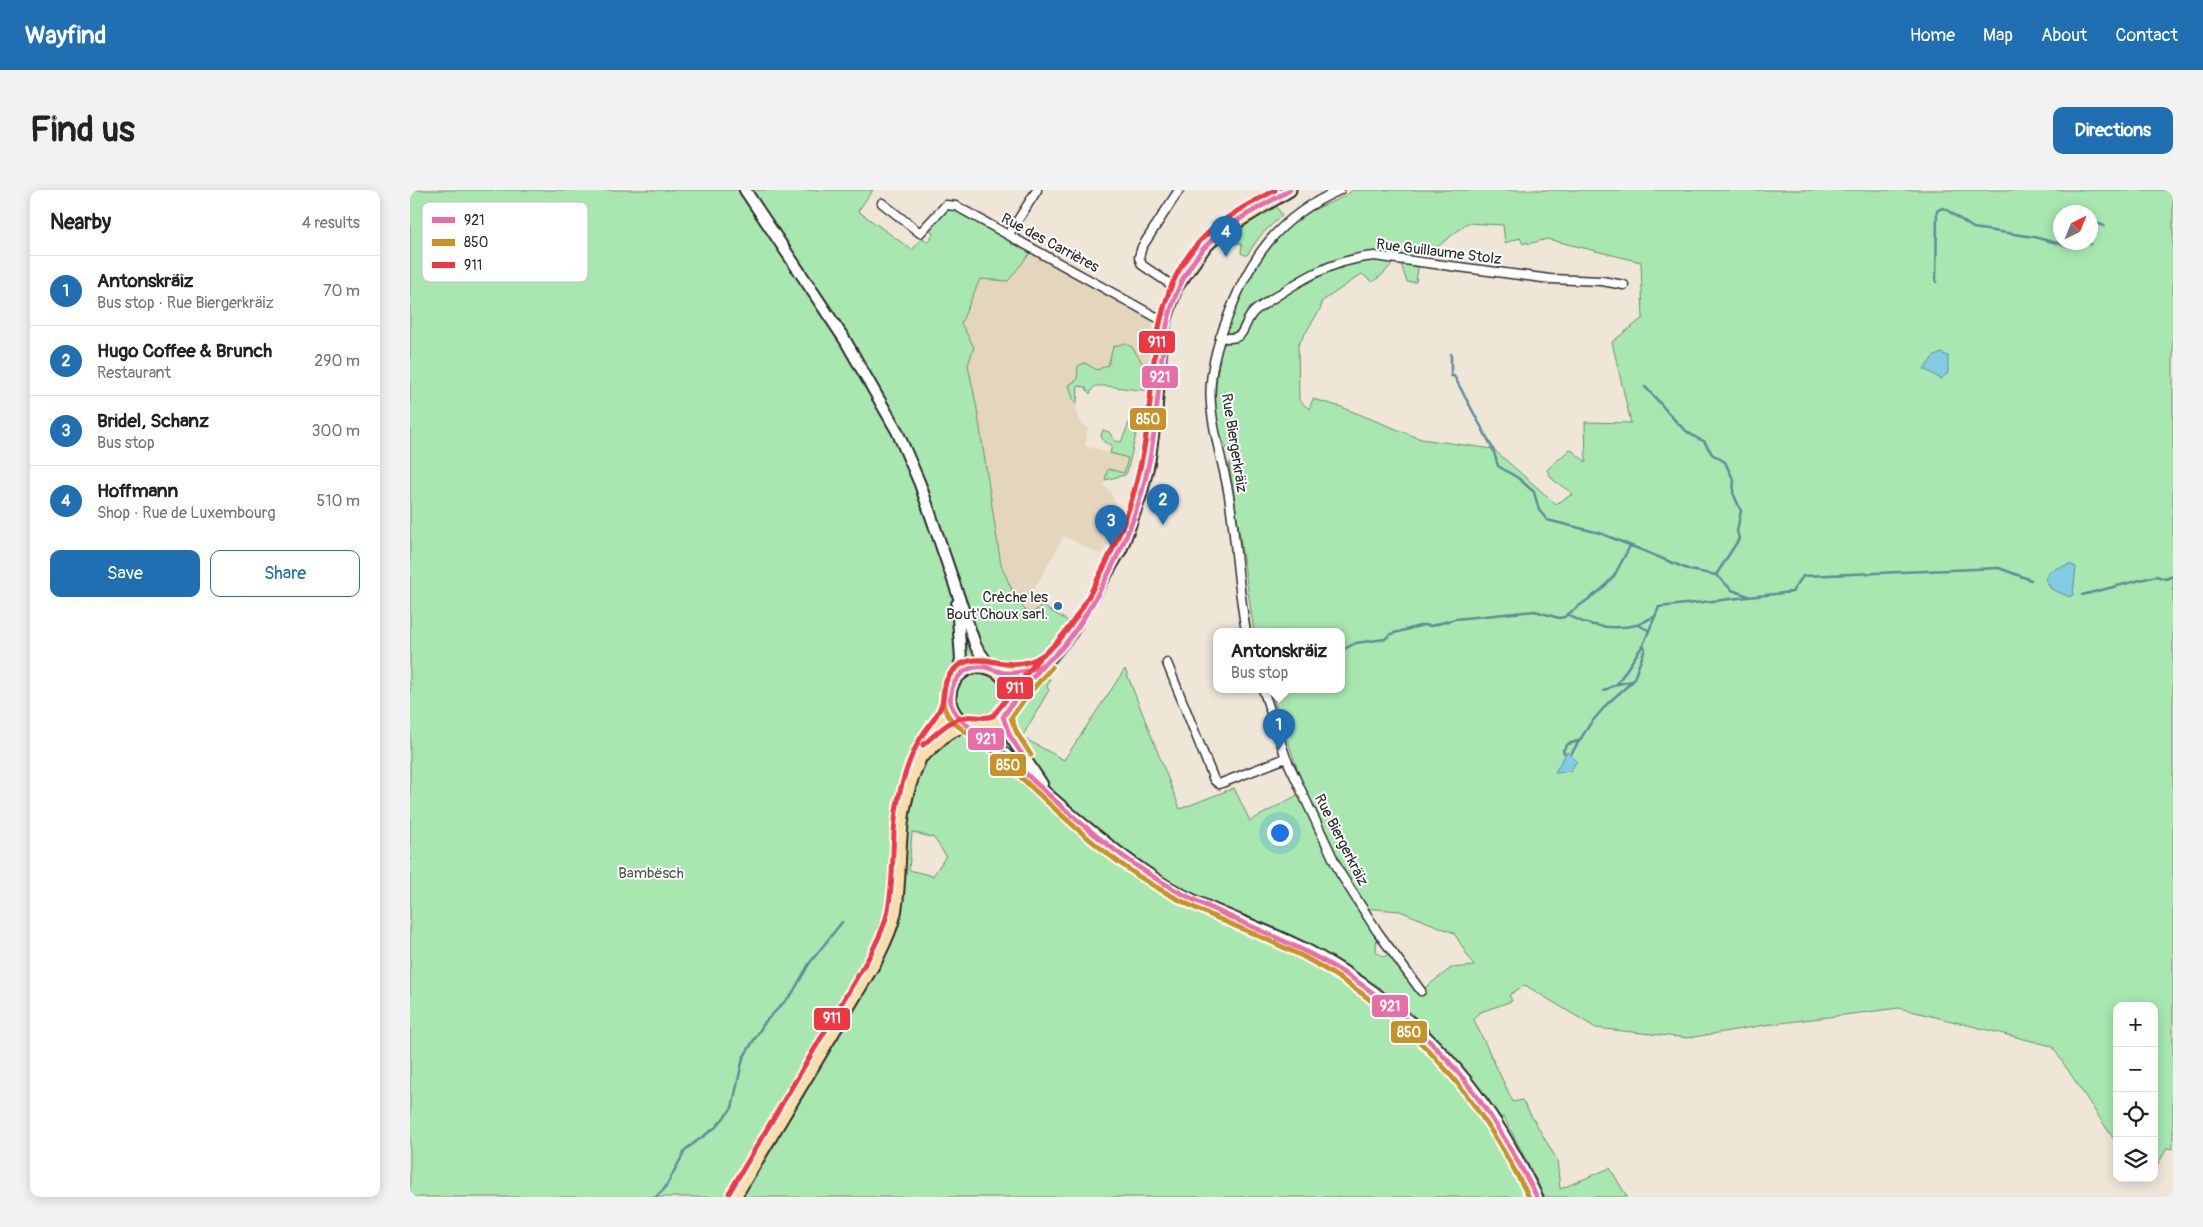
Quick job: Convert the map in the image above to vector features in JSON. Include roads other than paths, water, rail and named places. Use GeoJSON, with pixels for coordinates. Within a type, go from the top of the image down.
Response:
{"type":"FeatureCollection","features":[{"type":"Feature","properties":{"kind":"main road"},"geometry":{"type":"LineString","coordinates":[[745,190],[845,340],[897,431],[920,484],[976,647],[1010,688],[1006,712],[1010,736],[1047,791]]}},
{"type":"Feature","properties":{"kind":"main road"},"geometry":{"type":"LineString","coordinates":[[921,758],[947,734],[971,726],[991,726],[1006,712],[1045,663],[1060,649],[1080,622],[1121,548],[1135,510],[1154,433],[1165,322],[1176,288],[1204,248],[1221,232],[1290,190]]}},
{"type":"Feature","properties":{"kind":"main road"},"geometry":{"type":"LineString","coordinates":[[956,591],[961,659],[950,695],[950,704],[954,712],[996,743],[1030,779],[1047,791],[1111,848],[1160,882],[1308,951],[1358,981],[1400,1014],[1453,1065],[1474,1091],[1509,1143],[1538,1197]]}},
{"type":"Feature","properties":{"kind":"main road"},"geometry":{"type":"LineString","coordinates":[[956,678],[968,669],[976,667],[995,671],[1022,671],[1045,663]]}},
{"type":"Feature","properties":{"kind":"main road"},"geometry":{"type":"LineString","coordinates":[[735,1197],[876,961],[888,937],[896,909],[900,839],[905,804],[929,738],[950,704]]}},
{"type":"Feature","properties":{"kind":"street"},"geometry":{"type":"LineString","coordinates":[[1009,234],[1037,190]]}},
{"type":"Feature","properties":{"kind":"street"},"geometry":{"type":"LineString","coordinates":[[1176,288],[1142,265],[1140,257],[1142,247],[1179,190]]}},
{"type":"Feature","properties":{"kind":"street","name":"Rue Biergerkräiz"},"geometry":{"type":"LineString","coordinates":[[1245,628],[1240,599],[1229,496],[1211,403],[1211,384],[1220,337],[1236,294],[1252,261],[1269,240],[1302,209],[1340,190]]}},
{"type":"Feature","properties":{"kind":"street","name":"Rue des Carrières"},"geometry":{"type":"LineString","coordinates":[[882,203],[920,233],[940,210],[951,204],[1009,234],[1165,322]]}},
{"type":"Feature","properties":{"kind":"street","name":"Rue Guillaume Stolz"},"geometry":{"type":"LineString","coordinates":[[1220,337],[1237,338],[1242,334],[1249,318],[1257,309],[1300,280],[1351,258],[1374,256],[1550,279],[1602,281],[1624,285]]}},
{"type":"Feature","properties":{"kind":"street"},"geometry":{"type":"LineString","coordinates":[[1166,663],[1214,780],[1219,784],[1286,758]]}},
{"type":"Feature","properties":{"kind":"street","name":"Rue Biergerkräiz"},"geometry":{"type":"LineString","coordinates":[[1265,693],[1286,758],[1340,873],[1377,932],[1421,991]]}},
{"type":"Feature","properties":{"kind":"water"},"geometry":{"type":"Polygon","coordinates":[[[1941,353],[1948,356],[1948,373],[1941,379],[1924,369],[1933,357],[1941,353]]]}},
{"type":"Feature","properties":{"kind":"water"},"geometry":{"type":"Polygon","coordinates":[[[2070,564],[2076,567],[2073,595],[2070,597],[2051,589],[2045,579],[2051,570],[2070,564]]]}},
{"type":"Feature","properties":{"kind":"water"},"geometry":{"type":"Polygon","coordinates":[[[1567,752],[1577,761],[1570,771],[1555,772],[1567,752]]]}},
{"type":"Feature","properties":{"kind":"waterway"},"geometry":{"type":"LineString","coordinates":[[1936,282],[1937,211],[1940,209],[1944,208],[1973,228],[2034,237],[2053,242]]}},
{"type":"Feature","properties":{"kind":"waterway"},"geometry":{"type":"LineString","coordinates":[[2098,224],[2104,226]]}},
{"type":"Feature","properties":{"kind":"waterway"},"geometry":{"type":"LineString","coordinates":[[1451,354],[1451,376],[1454,376],[1493,449],[1498,466],[1518,478],[1534,492],[1539,510],[1547,520],[1600,533],[1690,570],[1716,575],[1732,590],[1748,596]]}},
{"type":"Feature","properties":{"kind":"waterway"},"geometry":{"type":"LineString","coordinates":[[1645,387],[1687,432],[1704,441],[1712,454],[1725,462],[1734,481],[1733,493],[1741,511],[1737,531],[1739,539],[1716,575]]}},
{"type":"Feature","properties":{"kind":"waterway"},"geometry":{"type":"LineString","coordinates":[[1345,648],[1356,643],[1385,639],[1391,634],[1423,625],[1431,626],[1455,619],[1535,611],[1559,618],[1564,617],[1601,590],[1614,576],[1630,546]]}},
{"type":"Feature","properties":{"kind":"waterway"},"geometry":{"type":"LineString","coordinates":[[1603,691],[1617,684],[1643,645],[1659,607],[1792,592],[1803,576],[1999,568],[2031,580]]}},
{"type":"Feature","properties":{"kind":"waterway"},"geometry":{"type":"LineString","coordinates":[[2082,595],[2156,576],[2166,579],[2173,576]]}},
{"type":"Feature","properties":{"kind":"waterway"},"geometry":{"type":"LineString","coordinates":[[1567,614],[1592,625],[1610,627],[1637,625],[1655,617]]}},
{"type":"Feature","properties":{"kind":"waterway"},"geometry":{"type":"LineString","coordinates":[[1638,625],[1648,630]]}},
{"type":"Feature","properties":{"kind":"waterway"},"geometry":{"type":"LineString","coordinates":[[1571,754],[1590,724],[1608,703],[1633,681],[1645,649],[1643,645]]}},
{"type":"Feature","properties":{"kind":"waterway"},"geometry":{"type":"LineString","coordinates":[[1618,684],[1632,681]]}},
{"type":"Feature","properties":{"kind":"waterway"},"geometry":{"type":"LineString","coordinates":[[1564,753],[1563,750],[1568,744],[1578,741]]}},
{"type":"Feature","properties":{"kind":"waterway"},"geometry":{"type":"LineString","coordinates":[[656,1197],[665,1188],[686,1149],[716,1127],[732,1108],[743,1058],[765,1022],[792,994],[809,964],[842,922]]}},
{"type":"Feature","properties":{"kind":"place","name":"Hoffmann"},"geometry":{"type":"Point","coordinates":[1226,257]}},
{"type":"Feature","properties":{"kind":"place","name":"Hugo Coffee & Brunch"},"geometry":{"type":"Point","coordinates":[1163,525]}},
{"type":"Feature","properties":{"kind":"place","name":"Bridel, Schanz"},"geometry":{"type":"Point","coordinates":[1111,546]}},
{"type":"Feature","properties":{"kind":"place","name":"Crèche les Bout'Choux sarl."},"geometry":{"type":"Point","coordinates":[1058,606]}},
{"type":"Feature","properties":{"kind":"place","name":"Antonskräiz"},"geometry":{"type":"Point","coordinates":[1279,750]}},
{"type":"Feature","properties":{"kind":"park label","name":"Bambësch"},"geometry":{"type":"Point","coordinates":[651,873]}}]}
